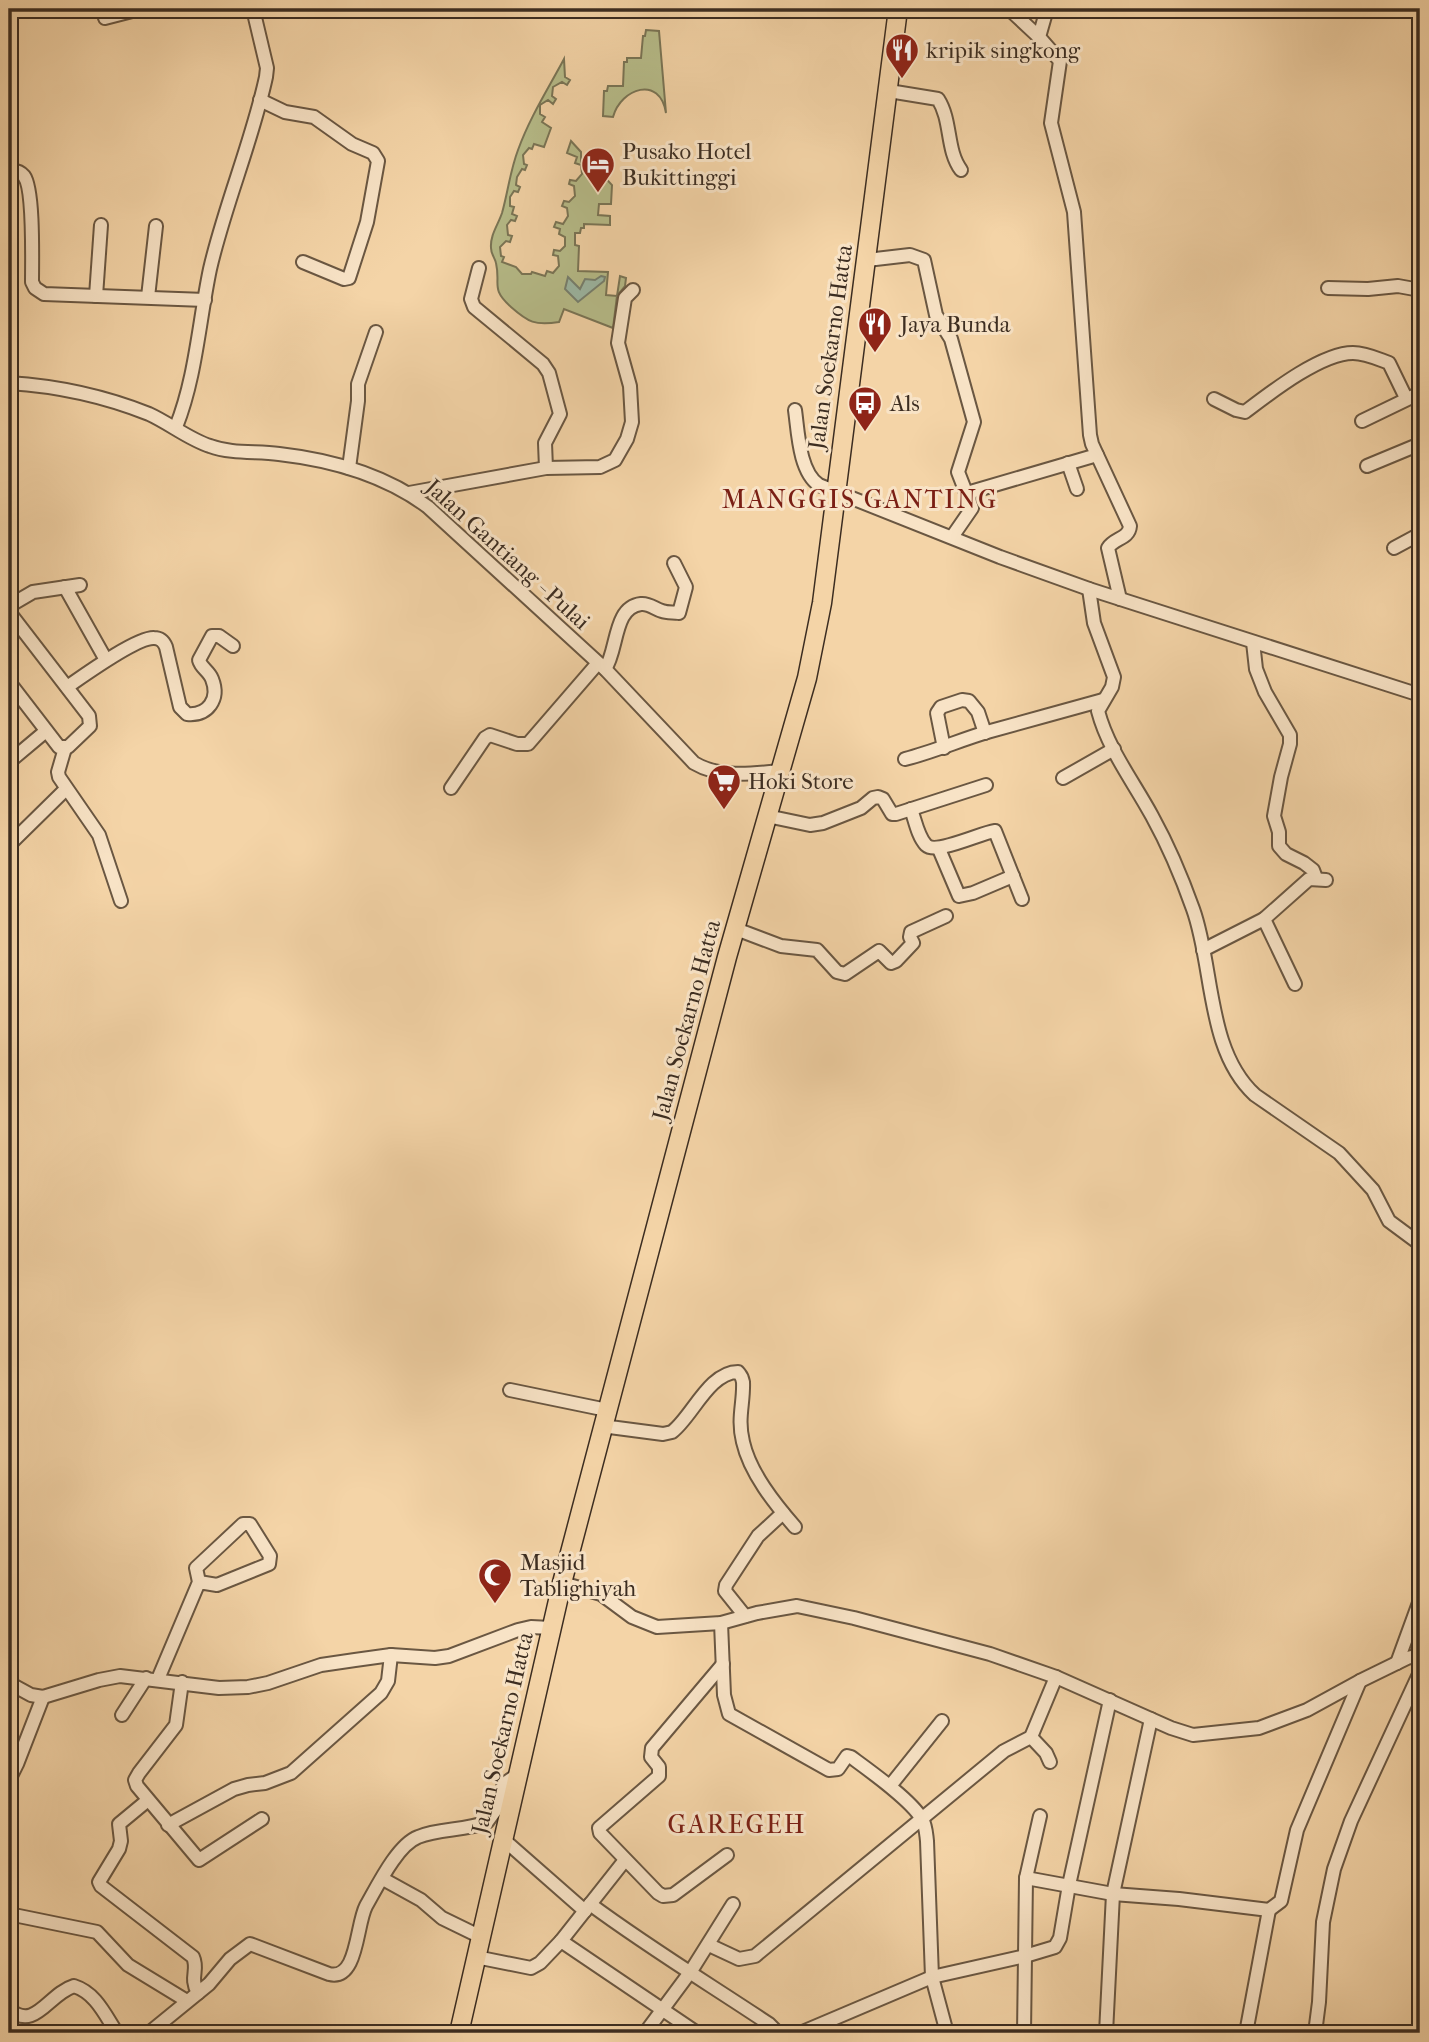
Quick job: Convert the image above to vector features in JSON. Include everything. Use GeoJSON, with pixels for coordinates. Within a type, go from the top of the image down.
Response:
{"type":"FeatureCollection","features":[{"type":"Feature","properties":{"kind":"highway","name":"Jalan Soekarno Hatta"},"geometry":{"type":"LineString","coordinates":[[459,2033],[562,1583],[736,929],[807,678],[822,603],[898,9]]}},
{"type":"Feature","properties":{"kind":"street"},"geometry":{"type":"LineString","coordinates":[[105,18],[140,9]]}},
{"type":"Feature","properties":{"kind":"street"},"geometry":{"type":"LineString","coordinates":[[176,427],[188,390],[222,223],[260,100],[267,68],[254,9]]}},
{"type":"Feature","properties":{"kind":"street"},"geometry":{"type":"LineString","coordinates":[[1009,9],[1060,61],[1051,123],[1074,212],[1090,435],[1130,526],[1130,531],[1111,543],[1108,548],[1121,599]]}},
{"type":"Feature","properties":{"kind":"street"},"geometry":{"type":"LineString","coordinates":[[1039,37],[1047,9]]}},
{"type":"Feature","properties":{"kind":"street"},"geometry":{"type":"LineString","coordinates":[[889,91],[938,99],[951,138],[953,158],[961,170]]}},
{"type":"Feature","properties":{"kind":"street"},"geometry":{"type":"LineString","coordinates":[[260,100],[285,112],[314,117],[352,144],[373,153],[379,161],[366,222],[349,278],[344,279],[303,262]]}},
{"type":"Feature","properties":{"kind":"street"},"geometry":{"type":"LineString","coordinates":[[9,171],[15,170],[23,175],[29,190],[33,282],[35,288],[44,294],[205,300]]}},
{"type":"Feature","properties":{"kind":"street"},"geometry":{"type":"LineString","coordinates":[[96,296],[101,225]]}},
{"type":"Feature","properties":{"kind":"street"},"geometry":{"type":"LineString","coordinates":[[148,297],[156,226]]}},
{"type":"Feature","properties":{"kind":"street"},"geometry":{"type":"LineString","coordinates":[[867,261],[910,255],[921,257],[926,264],[936,316],[951,339],[974,422],[958,472],[972,508],[952,537]]}},
{"type":"Feature","properties":{"kind":"street"},"geometry":{"type":"LineString","coordinates":[[480,268],[471,299],[474,307],[542,364],[549,373],[560,414],[545,443],[546,468]]}},
{"type":"Feature","properties":{"kind":"street"},"geometry":{"type":"LineString","coordinates":[[1328,288],[1368,289],[1398,286],[1420,290]]}},
{"type":"Feature","properties":{"kind":"street"},"geometry":{"type":"LineString","coordinates":[[410,493],[546,468],[600,467],[615,460],[621,453],[632,422],[630,386],[618,343],[625,298],[633,290]]}},
{"type":"Feature","properties":{"kind":"street"},"geometry":{"type":"LineString","coordinates":[[349,468],[358,384],[376,332]]}},
{"type":"Feature","properties":{"kind":"street"},"geometry":{"type":"LineString","coordinates":[[1214,399],[1245,412],[1294,376],[1337,356],[1355,352],[1390,363],[1406,398]]}},
{"type":"Feature","properties":{"kind":"street","name":"Jalan Gantiang - Pulai"},"geometry":{"type":"LineString","coordinates":[[9,383],[59,388],[103,398],[148,414],[206,445],[225,450],[323,461],[383,479],[410,493],[428,507],[602,666],[686,755],[703,768],[741,774],[780,771]]}},
{"type":"Feature","properties":{"kind":"street"},"geometry":{"type":"LineString","coordinates":[[1362,421],[1420,393]]}},
{"type":"Feature","properties":{"kind":"street"},"geometry":{"type":"LineString","coordinates":[[795,410],[801,455],[812,480],[819,485],[1089,589],[1420,695]]}},
{"type":"Feature","properties":{"kind":"street"},"geometry":{"type":"LineString","coordinates":[[1367,466],[1420,444]]}},
{"type":"Feature","properties":{"kind":"street"},"geometry":{"type":"LineString","coordinates":[[967,493],[1097,455]]}},
{"type":"Feature","properties":{"kind":"street"},"geometry":{"type":"LineString","coordinates":[[1068,463],[1077,489]]}},
{"type":"Feature","properties":{"kind":"street"},"geometry":{"type":"LineString","coordinates":[[1394,548],[1420,534]]}},
{"type":"Feature","properties":{"kind":"street"},"geometry":{"type":"LineString","coordinates":[[451,789],[485,737],[490,735],[524,746],[528,744],[614,652],[622,617],[632,606],[644,603],[662,611],[679,613],[686,587],[674,563]]}},
{"type":"Feature","properties":{"kind":"street"},"geometry":{"type":"LineString","coordinates":[[9,606],[33,592],[80,585]]}},
{"type":"Feature","properties":{"kind":"street"},"geometry":{"type":"LineString","coordinates":[[65,587],[106,660]]}},
{"type":"Feature","properties":{"kind":"street"},"geometry":{"type":"LineString","coordinates":[[1089,589],[1094,623],[1114,677],[1098,711],[1114,749],[1165,843],[1194,910],[1218,1024],[1228,1056],[1243,1084],[1339,1153],[1373,1190],[1389,1221],[1420,1244]]}},
{"type":"Feature","properties":{"kind":"street"},"geometry":{"type":"LineString","coordinates":[[9,612],[90,721],[87,731],[65,748],[58,772],[66,789],[99,835],[121,901]]}},
{"type":"Feature","properties":{"kind":"street"},"geometry":{"type":"LineString","coordinates":[[67,687],[106,660],[152,637],[163,641],[180,707],[187,714],[200,714],[211,706],[215,693],[210,675],[198,662],[212,636],[219,636],[233,646]]}},
{"type":"Feature","properties":{"kind":"street"},"geometry":{"type":"LineString","coordinates":[[1203,950],[1264,919],[1309,879],[1321,879],[1313,870],[1286,854],[1279,846],[1279,832],[1274,816],[1290,735],[1258,675],[1253,642]]}},
{"type":"Feature","properties":{"kind":"street"},"geometry":{"type":"LineString","coordinates":[[9,682],[59,747],[65,748]]}},
{"type":"Feature","properties":{"kind":"street"},"geometry":{"type":"LineString","coordinates":[[944,748],[937,713],[941,707],[962,700],[969,701],[978,712],[985,733]]}},
{"type":"Feature","properties":{"kind":"street"},"geometry":{"type":"LineString","coordinates":[[905,760],[985,733],[1103,700]]}},
{"type":"Feature","properties":{"kind":"street"},"geometry":{"type":"LineString","coordinates":[[11,755],[46,731]]}},
{"type":"Feature","properties":{"kind":"street"},"geometry":{"type":"LineString","coordinates":[[1063,778],[1114,749]]}},
{"type":"Feature","properties":{"kind":"street"},"geometry":{"type":"LineString","coordinates":[[767,816],[810,825],[823,823],[861,808],[878,797],[883,799],[892,814],[896,814],[985,785]]}},
{"type":"Feature","properties":{"kind":"street"},"geometry":{"type":"LineString","coordinates":[[9,845],[66,789]]}},
{"type":"Feature","properties":{"kind":"street"},"geometry":{"type":"LineString","coordinates":[[911,809],[924,843],[931,848],[939,849],[995,831],[1022,900]]}},
{"type":"Feature","properties":{"kind":"street"},"geometry":{"type":"LineString","coordinates":[[939,849],[959,896],[1013,876]]}},
{"type":"Feature","properties":{"kind":"street"},"geometry":{"type":"LineString","coordinates":[[736,929],[782,946],[817,950],[837,972],[845,974],[879,951],[893,962],[913,943],[911,932],[946,916]]}},
{"type":"Feature","properties":{"kind":"street"},"geometry":{"type":"LineString","coordinates":[[1264,919],[1295,984]]}},
{"type":"Feature","properties":{"kind":"street"},"geometry":{"type":"LineString","coordinates":[[510,1390],[663,1434],[672,1432],[713,1384],[725,1374],[738,1372],[743,1383],[740,1409],[744,1446],[751,1465],[795,1527]]}},
{"type":"Feature","properties":{"kind":"street"},"geometry":{"type":"LineString","coordinates":[[745,1616],[727,1596],[726,1586],[758,1536],[783,1513]]}},
{"type":"Feature","properties":{"kind":"street"},"geometry":{"type":"LineString","coordinates":[[122,1715],[152,1678],[199,1582],[195,1572],[198,1565],[243,1524],[253,1526],[270,1556],[269,1564],[217,1585],[199,1582]]}},
{"type":"Feature","properties":{"kind":"street"},"geometry":{"type":"LineString","coordinates":[[562,1583],[601,1594],[646,1624],[657,1627],[722,1623],[797,1606],[819,1610],[956,1644],[1056,1677],[1171,1728],[1193,1735],[1259,1728],[1307,1710],[1360,1681],[1420,1655]]}},
{"type":"Feature","properties":{"kind":"street"},"geometry":{"type":"LineString","coordinates":[[1397,1663],[1420,1600]]}},
{"type":"Feature","properties":{"kind":"street"},"geometry":{"type":"LineString","coordinates":[[722,1623],[725,1703],[729,1714],[829,1770],[838,1769],[843,1759],[851,1757],[890,1786],[922,1817],[927,1840],[932,1977],[947,2033]]}},
{"type":"Feature","properties":{"kind":"street"},"geometry":{"type":"LineString","coordinates":[[9,1682],[32,1695],[43,1697],[120,1676],[219,1688],[248,1687],[321,1665],[391,1655],[435,1658],[449,1656],[518,1630],[531,1627],[551,1628]]}},
{"type":"Feature","properties":{"kind":"street"},"geometry":{"type":"LineString","coordinates":[[168,1825],[234,1789],[265,1783],[291,1773],[381,1693],[388,1681],[391,1655]]}},
{"type":"Feature","properties":{"kind":"street"},"geometry":{"type":"LineString","coordinates":[[723,1664],[652,1748],[651,1757],[659,1768],[659,1776],[599,1828],[600,1833],[658,1893],[668,1896],[727,1854]]}},
{"type":"Feature","properties":{"kind":"street"},"geometry":{"type":"LineString","coordinates":[[1315,2033],[1323,1922],[1334,1869],[1368,1784],[1420,1672]]}},
{"type":"Feature","properties":{"kind":"street"},"geometry":{"type":"LineString","coordinates":[[709,1945],[739,1959],[755,1956],[1004,1751],[1031,1737],[1056,1677]]}},
{"type":"Feature","properties":{"kind":"street"},"geometry":{"type":"LineString","coordinates":[[1246,2033],[1269,1910],[1281,1901],[1297,1830],[1360,1681]]}},
{"type":"Feature","properties":{"kind":"street"},"geometry":{"type":"LineString","coordinates":[[182,1682],[176,1725],[135,1780],[137,1786],[198,1860],[262,1819]]}},
{"type":"Feature","properties":{"kind":"street"},"geometry":{"type":"LineString","coordinates":[[9,1780],[43,1697]]}},
{"type":"Feature","properties":{"kind":"street"},"geometry":{"type":"LineString","coordinates":[[800,2033],[932,1977],[1050,1950],[1058,1943],[1110,1700]]}},
{"type":"Feature","properties":{"kind":"street"},"geometry":{"type":"LineString","coordinates":[[1106,2033],[1113,1894],[1151,1719]]}},
{"type":"Feature","properties":{"kind":"street"},"geometry":{"type":"LineString","coordinates":[[890,1786],[942,1721]]}},
{"type":"Feature","properties":{"kind":"street"},"geometry":{"type":"LineString","coordinates":[[1031,1737],[1046,1753],[1050,1762]]}},
{"type":"Feature","properties":{"kind":"street"},"geometry":{"type":"LineString","coordinates":[[149,2033],[209,1984],[230,1959],[250,1944],[329,1974],[338,1976],[343,1973],[351,1962],[365,1908],[398,1854],[410,1841],[424,1835],[487,1822],[495,1811],[504,1784],[517,1775]]}},
{"type":"Feature","properties":{"kind":"street"},"geometry":{"type":"LineString","coordinates":[[148,1800],[119,1824],[119,1849],[99,1882],[193,1957],[193,1997]]}},
{"type":"Feature","properties":{"kind":"street"},"geometry":{"type":"LineString","coordinates":[[1024,2033],[1026,1878],[1040,1816]]}},
{"type":"Feature","properties":{"kind":"street"},"geometry":{"type":"LineString","coordinates":[[503,1839],[588,1908],[691,1971],[769,2024],[778,2033]]}},
{"type":"Feature","properties":{"kind":"street"},"geometry":{"type":"LineString","coordinates":[[477,1957],[531,1968],[540,1963],[561,1941],[625,1860]]}},
{"type":"Feature","properties":{"kind":"street"},"geometry":{"type":"LineString","coordinates":[[1026,1878],[1113,1894],[1269,1910]]}},
{"type":"Feature","properties":{"kind":"street"},"geometry":{"type":"LineString","coordinates":[[383,1879],[421,1900],[442,1918],[481,1937]]}},
{"type":"Feature","properties":{"kind":"street"},"geometry":{"type":"LineString","coordinates":[[645,2033],[709,1945],[733,1904]]}},
{"type":"Feature","properties":{"kind":"street"},"geometry":{"type":"LineString","coordinates":[[9,1914],[97,1932],[128,1965],[193,1997]]}},
{"type":"Feature","properties":{"kind":"street"},"geometry":{"type":"LineString","coordinates":[[561,1941],[696,2033]]}},
{"type":"Feature","properties":{"kind":"street"},"geometry":{"type":"LineString","coordinates":[[9,2009],[17,2016],[28,2018],[41,2010],[63,1989],[74,1986],[87,1991],[93,1997],[117,2033]]}},
{"type":"Feature","properties":{"kind":"green space"},"geometry":{"type":"Polygon","coordinates":[[[646,30],[659,31],[666,113],[656,94],[649,90],[640,90],[624,99],[613,117],[603,116],[604,91],[607,91],[608,86],[623,86],[624,62],[627,62],[627,58],[641,58],[646,30]]]}},
{"type":"Feature","properties":{"kind":"green space"},"geometry":{"type":"Polygon","coordinates":[[[564,59],[565,77],[570,80],[567,85],[562,82],[553,87],[552,96],[556,99],[553,104],[548,100],[540,105],[540,114],[545,117],[542,122],[551,128],[544,147],[534,144],[532,149],[529,148],[523,155],[524,164],[527,165],[517,177],[516,185],[520,187],[518,192],[514,191],[510,197],[510,206],[514,207],[512,214],[517,216],[515,221],[511,220],[507,225],[508,235],[512,236],[510,242],[506,241],[500,247],[501,256],[504,257],[502,262],[516,267],[522,274],[532,272],[545,276],[547,271],[553,273],[559,266],[558,256],[553,255],[554,250],[560,251],[565,246],[565,237],[559,234],[560,229],[554,227],[556,222],[563,224],[568,216],[567,208],[562,206],[564,201],[569,202],[575,196],[574,186],[569,184],[570,180],[576,181],[582,174],[581,165],[575,163],[577,157],[567,153],[571,141],[581,152],[581,162],[588,172],[598,170],[612,185],[611,204],[599,204],[598,215],[610,216],[610,225],[584,224],[580,233],[575,233],[575,245],[579,246],[578,271],[608,272],[606,295],[617,296],[613,328],[564,309],[559,322],[532,322],[511,307],[498,291],[497,270],[491,250],[493,234],[502,213],[515,158],[523,138],[534,115],[564,59]]]}},
{"type":"Feature","properties":{"kind":"green space"},"geometry":{"type":"Polygon","coordinates":[[[620,276],[626,278],[625,286],[617,296],[620,276]]]}},
{"type":"Feature","properties":{"kind":"shaded area"},"geometry":{"type":"Polygon","coordinates":[[[601,276],[605,277],[604,281],[578,302],[565,289],[568,277],[580,289],[585,279],[595,280],[601,276]]]}},
{"type":"Feature","properties":{"kind":"place","name":"kripik singkong"},"geometry":{"type":"Point","coordinates":[902,80]}},
{"type":"Feature","properties":{"kind":"place","name":"Pusako Hotel Bukittinggi"},"geometry":{"type":"Point","coordinates":[598,194]}},
{"type":"Feature","properties":{"kind":"place","name":"Jaya Bunda"},"geometry":{"type":"Point","coordinates":[875,354]}},
{"type":"Feature","properties":{"kind":"place","name":"Als"},"geometry":{"type":"Point","coordinates":[865,433]}},
{"type":"Feature","properties":{"kind":"place","name":"Hoki Store"},"geometry":{"type":"Point","coordinates":[724,811]}},
{"type":"Feature","properties":{"kind":"place","name":"Masjid Tablighiyah"},"geometry":{"type":"Point","coordinates":[495,1605]}},
{"type":"Feature","properties":{"kind":"district","name":"MANGGIS GANTING"},"geometry":{"type":"Point","coordinates":[860,499]}},
{"type":"Feature","properties":{"kind":"district","name":"GAREGEH"},"geometry":{"type":"Point","coordinates":[737,1824]}}]}
